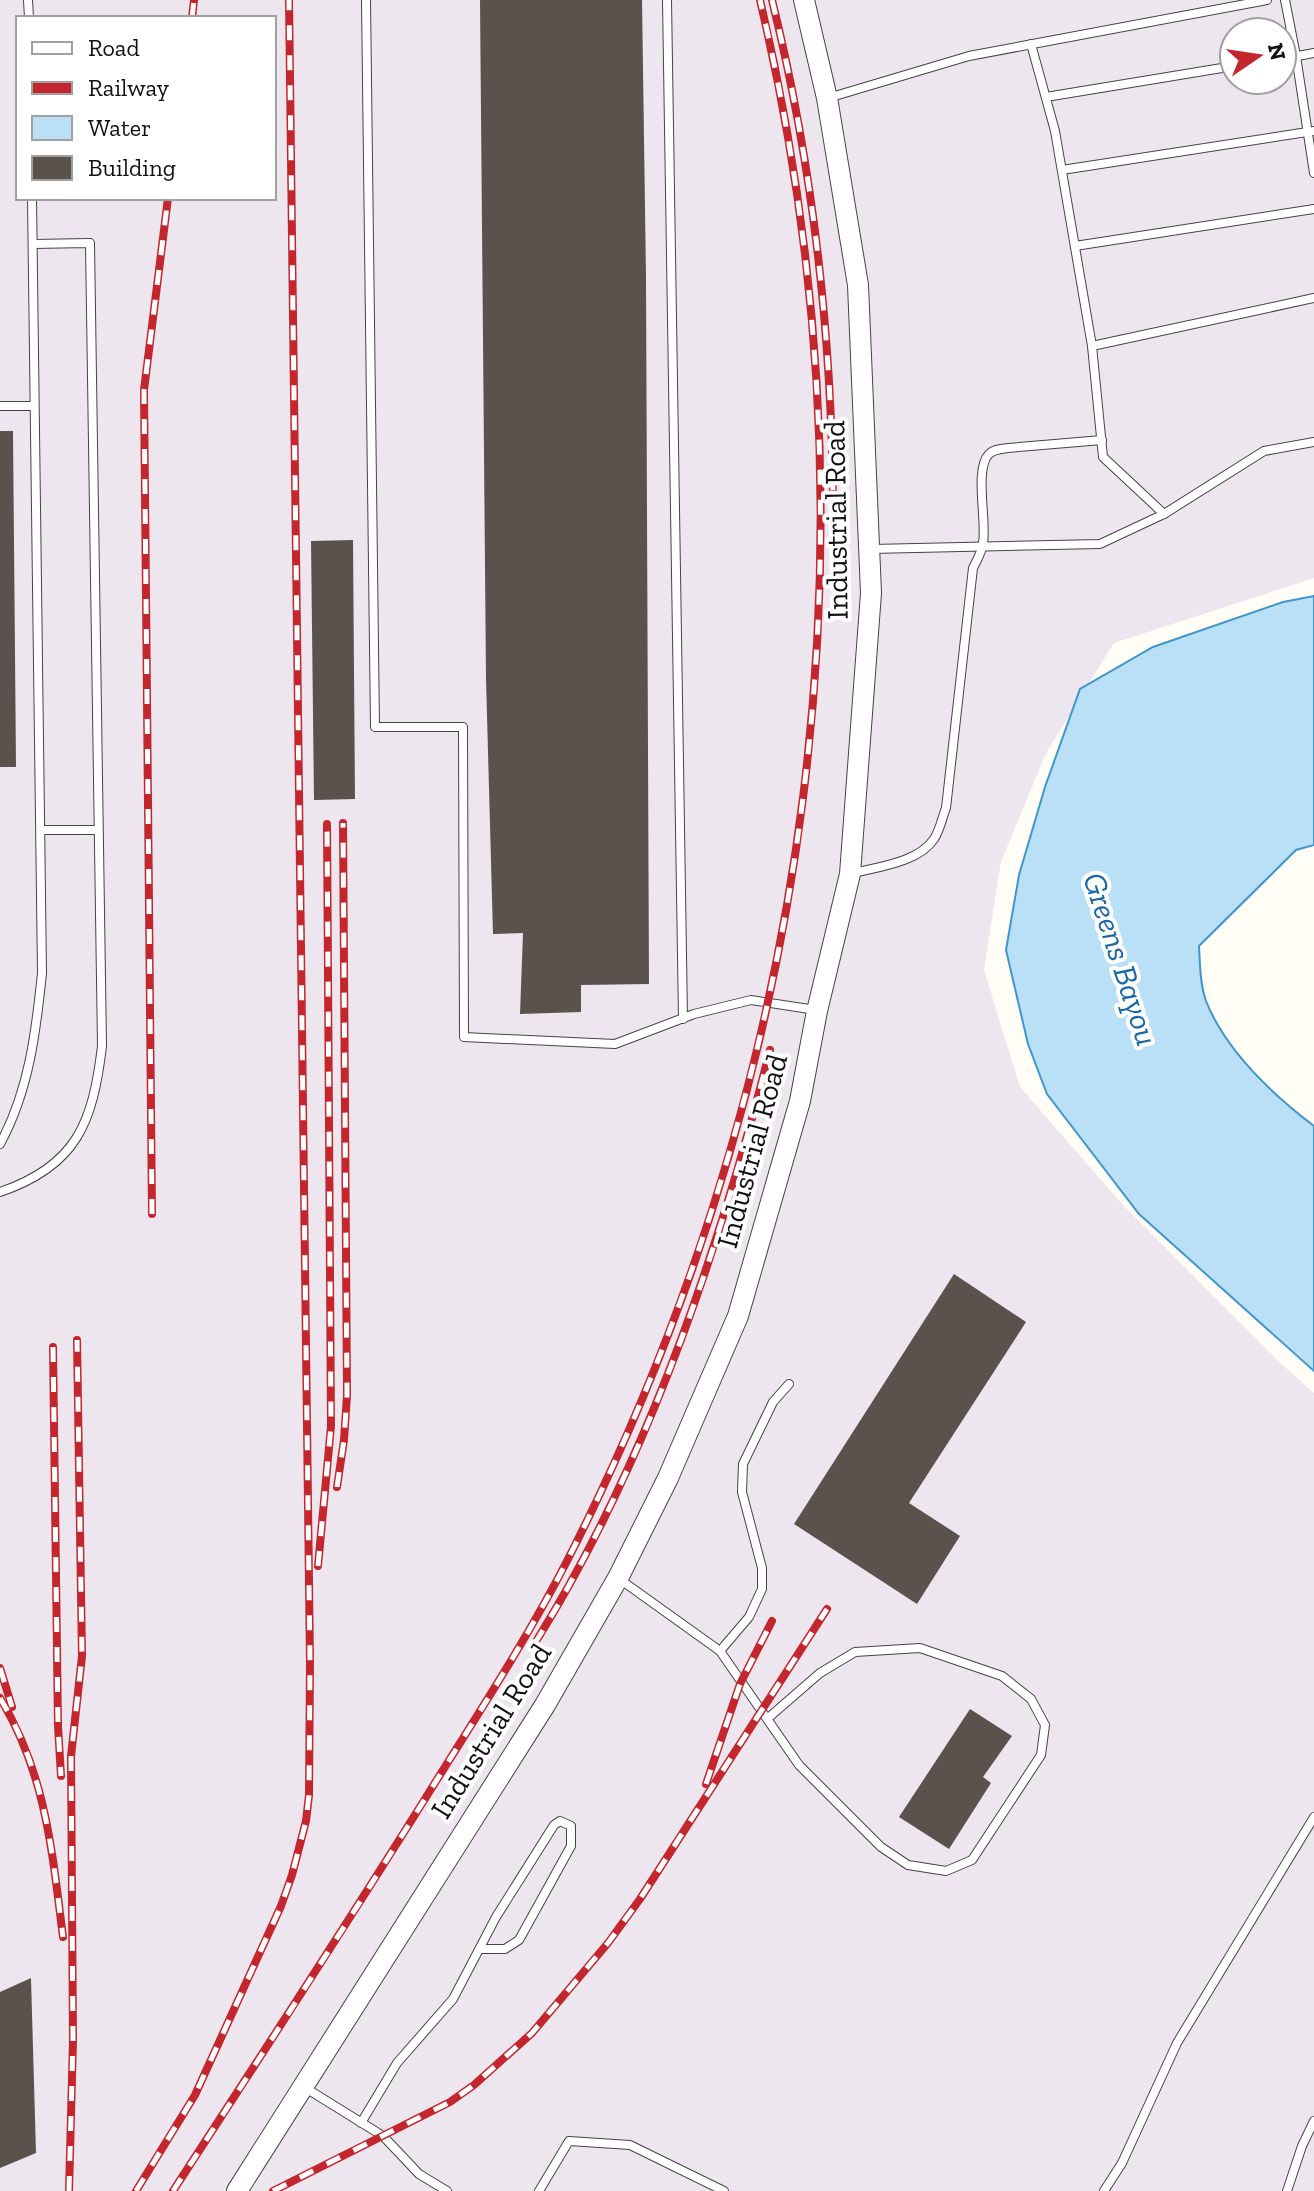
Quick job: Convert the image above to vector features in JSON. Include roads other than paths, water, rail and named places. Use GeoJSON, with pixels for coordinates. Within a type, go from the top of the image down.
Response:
{"type":"FeatureCollection","features":[{"type":"Feature","properties":{"kind":"street","name":"Industrial Road"},"geometry":{"type":"LineString","coordinates":[[237,2191],[545,1705],[618,1578],[668,1478],[738,1316],[800,1101],[817,1011],[850,874],[871,593],[858,285],[827,98],[804,0]]}},
{"type":"Feature","properties":{"kind":"lane"},"geometry":{"type":"LineString","coordinates":[[366,0],[375,727],[463,727],[464,1037],[615,1044],[683,1019],[751,1000],[817,1011]]}},
{"type":"Feature","properties":{"kind":"lane"},"geometry":{"type":"LineString","coordinates":[[667,0],[683,1019]]}},
{"type":"Feature","properties":{"kind":"lane"},"geometry":{"type":"LineString","coordinates":[[827,98],[969,56],[1267,0]]}},
{"type":"Feature","properties":{"kind":"lane"},"geometry":{"type":"LineString","coordinates":[[1031,44],[1062,170],[1092,346],[1103,457],[1164,514]]}},
{"type":"Feature","properties":{"kind":"lane"},"geometry":{"type":"LineString","coordinates":[[1298,66],[1311,132],[1314,173]]}},
{"type":"Feature","properties":{"kind":"lane"},"geometry":{"type":"LineString","coordinates":[[1046,97],[1218,69]]}},
{"type":"Feature","properties":{"kind":"lane"},"geometry":{"type":"LineString","coordinates":[[1062,170],[1311,132]]}},
{"type":"Feature","properties":{"kind":"lane"},"geometry":{"type":"LineString","coordinates":[[0,1144],[21,1096],[35,1039],[42,973],[32,200]]}},
{"type":"Feature","properties":{"kind":"lane"},"geometry":{"type":"LineString","coordinates":[[1075,246],[1314,209]]}},
{"type":"Feature","properties":{"kind":"lane"},"geometry":{"type":"LineString","coordinates":[[0,1192],[48,1170],[67,1153],[86,1121],[97,1084],[102,1046],[90,243],[33,244]]}},
{"type":"Feature","properties":{"kind":"lane"},"geometry":{"type":"LineString","coordinates":[[1092,346],[1314,298]]}},
{"type":"Feature","properties":{"kind":"lane"},"geometry":{"type":"LineString","coordinates":[[0,406],[34,406]]}},
{"type":"Feature","properties":{"kind":"lane"},"geometry":{"type":"LineString","coordinates":[[850,874],[905,858],[924,849],[935,838],[946,808],[973,568],[983,546],[985,508],[981,470],[992,451],[1102,440]]}},
{"type":"Feature","properties":{"kind":"lane"},"geometry":{"type":"LineString","coordinates":[[871,549],[1100,544],[1164,514],[1264,451],[1314,442]]}},
{"type":"Feature","properties":{"kind":"lane"},"geometry":{"type":"LineString","coordinates":[[41,830],[97,830]]}},
{"type":"Feature","properties":{"kind":"lane"},"geometry":{"type":"LineString","coordinates":[[720,1651],[749,1617],[762,1589],[762,1568],[742,1492],[743,1464],[773,1402],[789,1384]]}},
{"type":"Feature","properties":{"kind":"lane"},"geometry":{"type":"LineString","coordinates":[[618,1578],[720,1651],[767,1719],[799,1765],[881,1847],[908,1865],[946,1871],[972,1860],[1041,1755],[1045,1725],[1031,1699],[1002,1676],[920,1648],[855,1652],[820,1673],[767,1719]]}},
{"type":"Feature","properties":{"kind":"lane"},"geometry":{"type":"LineString","coordinates":[[1104,2191],[1122,2163],[1177,2043],[1314,1817]]}},
{"type":"Feature","properties":{"kind":"lane"},"geometry":{"type":"LineString","coordinates":[[361,2123],[397,2063],[453,1999],[496,1917],[554,1825],[560,1821],[571,1826],[571,1846],[519,1940],[505,1949],[480,1949]]}},
{"type":"Feature","properties":{"kind":"lane"},"geometry":{"type":"LineString","coordinates":[[303,2086],[383,2136],[419,2174],[447,2191]]}},
{"type":"Feature","properties":{"kind":"lane"},"geometry":{"type":"LineString","coordinates":[[1287,2191],[1314,2121]]}},
{"type":"Feature","properties":{"kind":"lane"},"geometry":{"type":"LineString","coordinates":[[539,2191],[569,2141],[630,2145],[724,2191]]}},
{"type":"Feature","properties":{"kind":"water","name":"Greens Bayou"},"geometry":{"type":"Polygon","coordinates":[[[1314,596],[1314,845],[1296,850],[1199,946],[1206,1001],[1225,1037],[1267,1086],[1314,1126],[1314,1371],[1139,1214],[1047,1094],[1028,1044],[1006,950],[1019,875],[1045,787],[1080,689],[1153,647],[1283,602],[1314,596]]]}},
{"type":"Feature","properties":{"kind":"railway"},"geometry":{"type":"LineString","coordinates":[[192,16],[194,0]]}},
{"type":"Feature","properties":{"kind":"railway"},"geometry":{"type":"LineString","coordinates":[[136,2191],[195,2095],[281,1906],[306,1821],[309,1795],[310,1662],[289,0]]}},
{"type":"Feature","properties":{"kind":"railway"},"geometry":{"type":"LineString","coordinates":[[173,2191],[397,1844],[551,1591],[651,1377],[719,1187],[770,994],[803,798],[819,599],[817,399],[798,199],[760,0]]}},
{"type":"Feature","properties":{"kind":"railway"},"geometry":{"type":"LineString","coordinates":[[772,0],[799,125],[818,252],[829,379],[833,507]]}},
{"type":"Feature","properties":{"kind":"railway"},"geometry":{"type":"LineString","coordinates":[[152,1214],[144,390],[168,200]]}},
{"type":"Feature","properties":{"kind":"railway"},"geometry":{"type":"LineString","coordinates":[[337,1487],[347,1395],[343,823]]}},
{"type":"Feature","properties":{"kind":"railway"},"geometry":{"type":"LineString","coordinates":[[318,1566],[331,1426],[327,824]]}},
{"type":"Feature","properties":{"kind":"railway"},"geometry":{"type":"LineString","coordinates":[[535,1643],[575,1575],[611,1504],[675,1356],[727,1203],[770,1050]]}},
{"type":"Feature","properties":{"kind":"railway"},"geometry":{"type":"LineString","coordinates":[[69,2191],[73,2040],[71,1756],[82,1656],[77,1340]]}},
{"type":"Feature","properties":{"kind":"railway"},"geometry":{"type":"LineString","coordinates":[[53,1347],[61,1776]]}},
{"type":"Feature","properties":{"kind":"railway"},"geometry":{"type":"LineString","coordinates":[[273,2191],[450,2102],[474,2085],[532,2033],[608,1943],[640,1899],[827,1609]]}},
{"type":"Feature","properties":{"kind":"railway"},"geometry":{"type":"LineString","coordinates":[[706,1784],[740,1684],[772,1621]]}},
{"type":"Feature","properties":{"kind":"railway"},"geometry":{"type":"LineString","coordinates":[[0,1668],[12,1707]]}},
{"type":"Feature","properties":{"kind":"railway"},"geometry":{"type":"LineString","coordinates":[[0,1698],[28,1755],[45,1814],[63,1937]]}}]}
